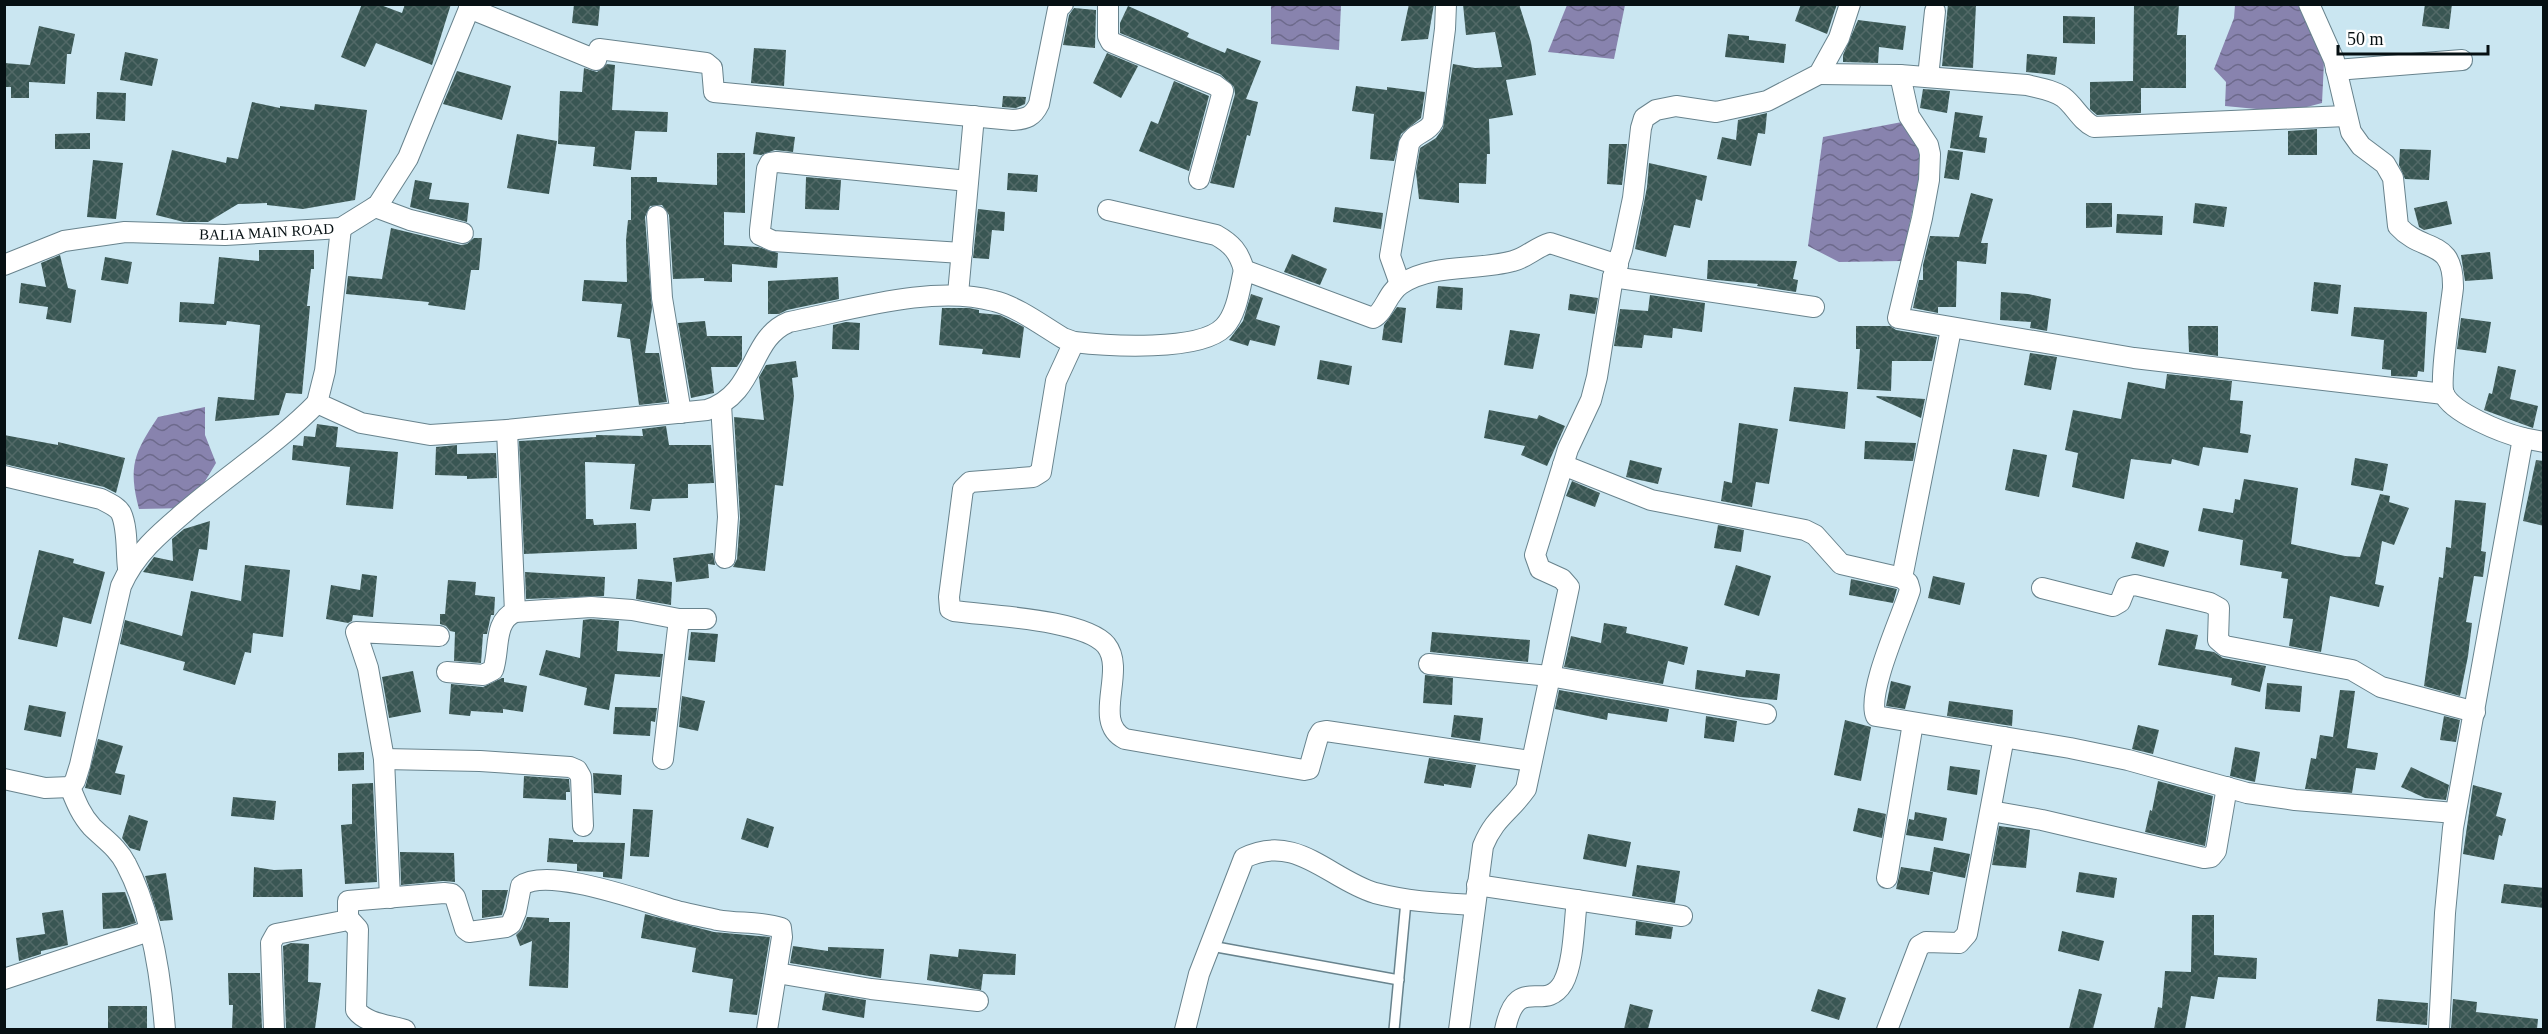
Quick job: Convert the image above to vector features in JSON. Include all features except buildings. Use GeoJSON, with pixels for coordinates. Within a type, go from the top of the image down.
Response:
{"type":"FeatureCollection","features":[{"type":"Feature","properties":{"kind":"street"},"geometry":{"type":"LineString","coordinates":[[470,6],[596,60],[599,49],[706,63],[712,68],[714,92],[1012,120],[1024,119],[1035,114],[1058,9],[1064,4]]}},
{"type":"Feature","properties":{"kind":"street"},"geometry":{"type":"LineString","coordinates":[[1108,4],[1107,36],[1111,42],[1215,85],[1223,92],[1199,179]]}},
{"type":"Feature","properties":{"kind":"street"},"geometry":{"type":"LineString","coordinates":[[1400,284],[1390,256],[1411,139],[1426,131],[1433,122],[1446,4]]}},
{"type":"Feature","properties":{"kind":"street"},"geometry":{"type":"LineString","coordinates":[[1820,74],[1839,38],[1850,4]]}},
{"type":"Feature","properties":{"kind":"street"},"geometry":{"type":"LineString","coordinates":[[2309,4],[2334,60],[2351,132],[2361,146],[2385,164],[2393,178],[2398,226],[2404,232],[2440,251],[2450,260],[2453,288],[2442,378],[2444,394],[2458,410],[2507,434],[2544,442]]}},
{"type":"Feature","properties":{"kind":"street","name":"BALIA MAIN ROAD"},"geometry":{"type":"LineString","coordinates":[[4,265],[64,241],[125,232],[225,235],[341,228],[375,207],[408,158],[470,6]]}},
{"type":"Feature","properties":{"kind":"street"},"geometry":{"type":"LineString","coordinates":[[1928,77],[1935,11]]}},
{"type":"Feature","properties":{"kind":"street"},"geometry":{"type":"LineString","coordinates":[[2336,70],[2462,60]]}},
{"type":"Feature","properties":{"kind":"street"},"geometry":{"type":"LineString","coordinates":[[1458,1029],[1483,846],[1491,827],[1515,804],[1526,789],[1569,587],[1562,579],[1540,568],[1535,555],[1563,465],[1591,400],[1597,377],[1616,271],[1633,198],[1644,118],[1656,110],[1676,106],[1716,112],[1767,101],[1820,74],[1900,75],[2004,82],[2046,90],[2062,96],[2087,123],[2094,126],[2346,116]]}},
{"type":"Feature","properties":{"kind":"street"},"geometry":{"type":"LineString","coordinates":[[1900,75],[1909,116],[1928,146],[1930,154],[1929,180],[1922,218],[1898,318],[2134,358],[2444,394]]}},
{"type":"Feature","properties":{"kind":"street"},"geometry":{"type":"LineString","coordinates":[[958,294],[974,116]]}},
{"type":"Feature","properties":{"kind":"street"},"geometry":{"type":"LineString","coordinates":[[962,253],[773,242],[760,235],[760,230],[766,169],[770,163],[968,181]]}},
{"type":"Feature","properties":{"kind":"street"},"geometry":{"type":"LineString","coordinates":[[375,207],[410,220],[463,233]]}},
{"type":"Feature","properties":{"kind":"street"},"geometry":{"type":"LineString","coordinates":[[317,403],[361,423],[430,435],[507,430],[707,410],[721,405],[737,392],[770,336],[778,327],[789,322],[902,301],[958,294],[996,301],[1074,342],[1180,344],[1208,338],[1225,326],[1234,307],[1244,270],[1240,255],[1229,242],[1216,235],[1108,210]]}},
{"type":"Feature","properties":{"kind":"street"},"geometry":{"type":"LineString","coordinates":[[657,216],[662,298],[681,413]]}},
{"type":"Feature","properties":{"kind":"street"},"geometry":{"type":"LineString","coordinates":[[4,779],[61,789],[70,787],[75,781],[121,586],[128,568],[149,543],[217,484],[296,424],[317,403],[325,371],[341,228]]}},
{"type":"Feature","properties":{"kind":"street"},"geometry":{"type":"LineString","coordinates":[[1244,270],[1373,318],[1378,316],[1388,296],[1400,284],[1419,276],[1444,270],[1499,265],[1517,260],[1540,246],[1550,243],[1616,271],[1814,307]]}},
{"type":"Feature","properties":{"kind":"street"},"geometry":{"type":"LineString","coordinates":[[1902,579],[1951,328]]}},
{"type":"Feature","properties":{"kind":"street"},"geometry":{"type":"LineString","coordinates":[[1074,342],[1056,381],[1041,472],[1033,477],[970,482],[963,489],[949,597],[950,609],[1067,625],[1093,635],[1107,646],[1112,660],[1111,724],[1116,734],[1125,739],[1304,770],[1309,769],[1318,737],[1326,731],[1531,761]]}},
{"type":"Feature","properties":{"kind":"street"},"geometry":{"type":"LineString","coordinates":[[721,405],[728,517],[725,558]]}},
{"type":"Feature","properties":{"kind":"street"},"geometry":{"type":"LineString","coordinates":[[507,430],[515,612]]}},
{"type":"Feature","properties":{"kind":"street"},"geometry":{"type":"LineString","coordinates":[[2439,1029],[2445,913],[2455,813],[2523,438]]}},
{"type":"Feature","properties":{"kind":"street"},"geometry":{"type":"LineString","coordinates":[[1563,465],[1652,500],[1805,530],[1815,535],[1841,564],[1902,579],[1908,583],[1910,590],[1878,681],[1874,713],[1881,718],[2004,737],[2128,760],[2227,787],[2295,800],[2455,813]]}},
{"type":"Feature","properties":{"kind":"street"},"geometry":{"type":"LineString","coordinates":[[4,476],[101,499],[114,505],[120,512],[123,522],[128,568]]}},
{"type":"Feature","properties":{"kind":"street"},"geometry":{"type":"LineString","coordinates":[[2042,588],[2112,606],[2120,603],[2126,587],[2135,585],[2210,603],[2219,608],[2217,635],[2218,640],[2225,646],[2352,670],[2380,687],[2475,712]]}},
{"type":"Feature","properties":{"kind":"street"},"geometry":{"type":"LineString","coordinates":[[447,672],[483,675],[493,670],[500,628],[505,618],[515,612],[591,607],[632,610],[679,619],[706,619]]}},
{"type":"Feature","properties":{"kind":"street"},"geometry":{"type":"LineString","coordinates":[[663,759],[679,619]]}},
{"type":"Feature","properties":{"kind":"street"},"geometry":{"type":"LineString","coordinates":[[390,898],[384,759],[368,668],[356,632],[439,636]]}},
{"type":"Feature","properties":{"kind":"street"},"geometry":{"type":"LineString","coordinates":[[1429,664],[1549,676],[1766,714]]}},
{"type":"Feature","properties":{"kind":"street"},"geometry":{"type":"LineString","coordinates":[[1887,878],[1913,723]]}},
{"type":"Feature","properties":{"kind":"street"},"geometry":{"type":"LineString","coordinates":[[1887,1029],[1919,946],[1926,942],[1959,944],[1967,934],[2004,737]]}},
{"type":"Feature","properties":{"kind":"street"},"geometry":{"type":"LineString","coordinates":[[384,759],[480,761],[570,767],[577,770],[581,777],[583,826]]}},
{"type":"Feature","properties":{"kind":"street"},"geometry":{"type":"LineString","coordinates":[[70,787],[79,810],[126,863],[138,891],[162,990],[165,1029]]}},
{"type":"Feature","properties":{"kind":"street"},"geometry":{"type":"LineString","coordinates":[[1990,811],[2211,857],[2216,851],[2227,787]]}},
{"type":"Feature","properties":{"kind":"street"},"geometry":{"type":"LineString","coordinates":[[1185,1029],[1199,974],[1245,858],[1258,851],[1276,849],[1312,858],[1347,882],[1406,901],[1476,895],[1577,900],[1682,916]]}},
{"type":"Feature","properties":{"kind":"street"},"geometry":{"type":"LineString","coordinates":[[405,1029],[367,1019],[360,1016],[356,1010],[358,929],[348,918],[348,901],[444,892],[453,894],[465,929],[475,933],[511,924],[521,886],[526,882],[579,883],[681,912],[730,922],[781,928],[782,937],[767,1029]]}},
{"type":"Feature","properties":{"kind":"street"},"geometry":{"type":"LineString","coordinates":[[1505,1029],[1509,1010],[1514,1002],[1520,998],[1548,995],[1555,992],[1562,983],[1568,969],[1577,900]]}},
{"type":"Feature","properties":{"kind":"street"},"geometry":{"type":"LineString","coordinates":[[274,1029],[273,938],[281,932],[343,921],[348,918]]}},
{"type":"Feature","properties":{"kind":"street"},"geometry":{"type":"LineString","coordinates":[[4,979],[149,931]]}},
{"type":"Feature","properties":{"kind":"street"},"geometry":{"type":"LineString","coordinates":[[777,973],[871,989],[978,1001]]}},
{"type":"Feature","properties":{"kind":"lane"},"geometry":{"type":"LineString","coordinates":[[1394,1029],[1406,901]]}},
{"type":"Feature","properties":{"kind":"lane"},"geometry":{"type":"LineString","coordinates":[[1211,946],[1399,980]]}},
{"type":"Feature","properties":{"kind":"water"},"geometry":{"type":"Polygon","coordinates":[[[1271,5],[1341,5],[1339,50],[1271,44],[1271,5]]]}},
{"type":"Feature","properties":{"kind":"water"},"geometry":{"type":"Polygon","coordinates":[[[1567,5],[1625,5],[1614,59],[1548,52],[1567,5]]]}},
{"type":"Feature","properties":{"kind":"water"},"geometry":{"type":"Polygon","coordinates":[[[2235,5],[2298,5],[2324,62],[2322,103],[2288,112],[2225,106],[2226,82],[2214,69],[2234,18],[2235,5]]]}},
{"type":"Feature","properties":{"kind":"water"},"geometry":{"type":"Polygon","coordinates":[[[1902,122],[1924,153],[1902,261],[1839,262],[1808,246],[1823,137],[1902,122]]]}},
{"type":"Feature","properties":{"kind":"water"},"geometry":{"type":"Polygon","coordinates":[[[205,407],[205,435],[216,463],[189,508],[139,509],[134,482],[135,460],[143,441],[158,417],[205,407]]]}}]}
